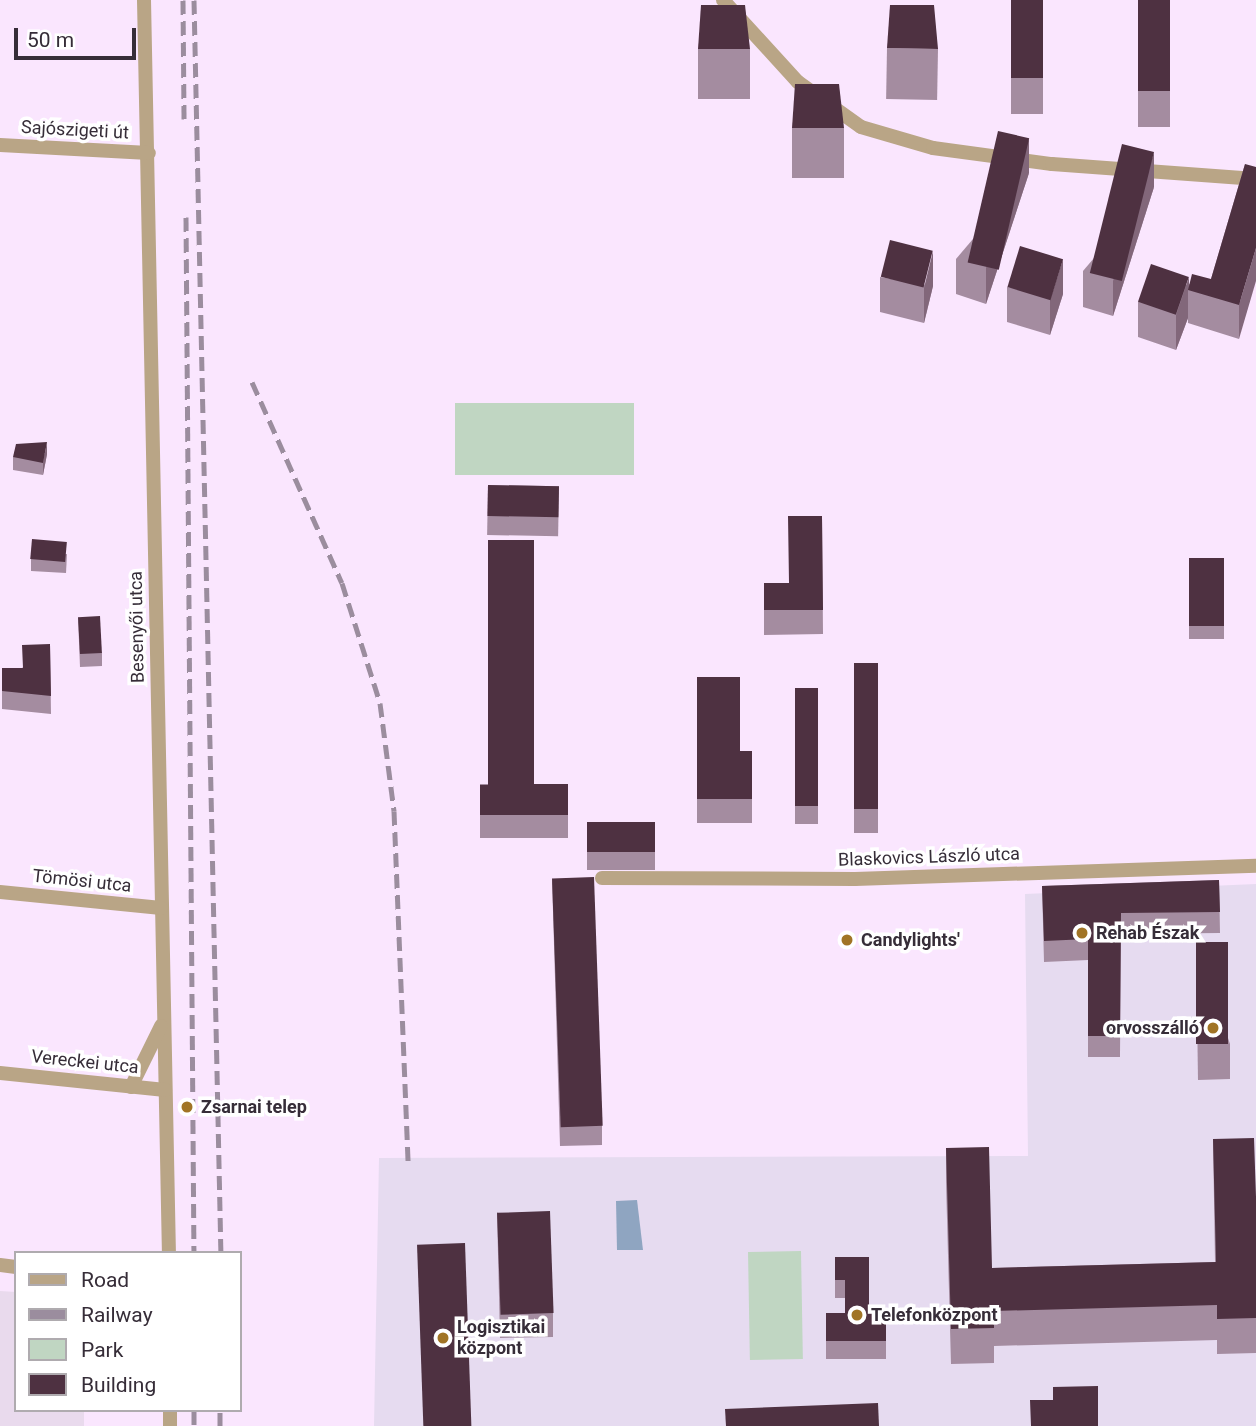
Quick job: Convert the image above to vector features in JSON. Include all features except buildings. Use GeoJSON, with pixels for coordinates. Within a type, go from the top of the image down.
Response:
{"type":"FeatureCollection","features":[{"type":"Feature","properties":{"kind":"street","name":"Besenyői utca"},"geometry":{"type":"LineString","coordinates":[[144,0],[169,1251]]}},
{"type":"Feature","properties":{"kind":"street"},"geometry":{"type":"LineString","coordinates":[[723,0],[797,82],[861,127],[933,148],[1052,164],[1256,178]]}},
{"type":"Feature","properties":{"kind":"street","name":"Sajószigeti út"},"geometry":{"type":"LineString","coordinates":[[0,145],[149,153]]}},
{"type":"Feature","properties":{"kind":"street","name":"Blaskovics László utca"},"geometry":{"type":"LineString","coordinates":[[603,878],[855,879],[1256,866]]}},
{"type":"Feature","properties":{"kind":"street","name":"Tömösi utca"},"geometry":{"type":"LineString","coordinates":[[0,892],[161,908]]}},
{"type":"Feature","properties":{"kind":"street"},"geometry":{"type":"LineString","coordinates":[[131,1087],[163,1021]]}},
{"type":"Feature","properties":{"kind":"street","name":"Vereckei utca"},"geometry":{"type":"LineString","coordinates":[[0,1073],[165,1090]]}},
{"type":"Feature","properties":{"kind":"shaded area"},"geometry":{"type":"Polygon","coordinates":[[[1256,884],[1256,1426],[374,1426],[379,1158],[1028,1156],[1025,894],[1256,884]]]}},
{"type":"Feature","properties":{"kind":"shaded area"},"geometry":{"type":"Polygon","coordinates":[[[0,1291],[14,1292],[14,1412],[84,1412],[84,1426],[0,1426],[0,1291]]]}},
{"type":"Feature","properties":{"kind":"green space"},"geometry":{"type":"Polygon","coordinates":[[[455,403],[634,403],[634,475],[455,475],[455,403]]]}},
{"type":"Feature","properties":{"kind":"green space"},"geometry":{"type":"Polygon","coordinates":[[[801,1251],[803,1359],[750,1360],[748,1252],[801,1251]]]}},
{"type":"Feature","properties":{"kind":"water"},"geometry":{"type":"Polygon","coordinates":[[[637,1200],[643,1250],[617,1250],[616,1201],[637,1200]]]}},
{"type":"Feature","properties":{"kind":"railway"},"geometry":{"type":"LineString","coordinates":[[183,0],[184,119]]}},
{"type":"Feature","properties":{"kind":"railway"},"geometry":{"type":"LineString","coordinates":[[194,0],[221,1251]]}},
{"type":"Feature","properties":{"kind":"railway"},"geometry":{"type":"LineString","coordinates":[[186,217],[194,1251]]}},
{"type":"Feature","properties":{"kind":"railway"},"geometry":{"type":"LineString","coordinates":[[252,382],[342,583],[380,703],[394,811],[408,1165]]}},
{"type":"Feature","properties":{"kind":"railway"},"geometry":{"type":"LineString","coordinates":[[194,1412],[194,1426]]}},
{"type":"Feature","properties":{"kind":"railway"},"geometry":{"type":"LineString","coordinates":[[220,1412],[220,1426]]}},
{"type":"Feature","properties":{"kind":"place","name":"Rehab Észak"},"geometry":{"type":"Point","coordinates":[1082,933]}},
{"type":"Feature","properties":{"kind":"place","name":"Candylights'"},"geometry":{"type":"Point","coordinates":[847,940]}},
{"type":"Feature","properties":{"kind":"place","name":"orvosszálló"},"geometry":{"type":"Point","coordinates":[1213,1028]}},
{"type":"Feature","properties":{"kind":"place","name":"Zsarnai telep"},"geometry":{"type":"Point","coordinates":[187,1107]}},
{"type":"Feature","properties":{"kind":"place","name":"Telefonközpont"},"geometry":{"type":"Point","coordinates":[857,1315]}},
{"type":"Feature","properties":{"kind":"place","name":"Logisztikai központ"},"geometry":{"type":"Point","coordinates":[443,1338]}}]}
